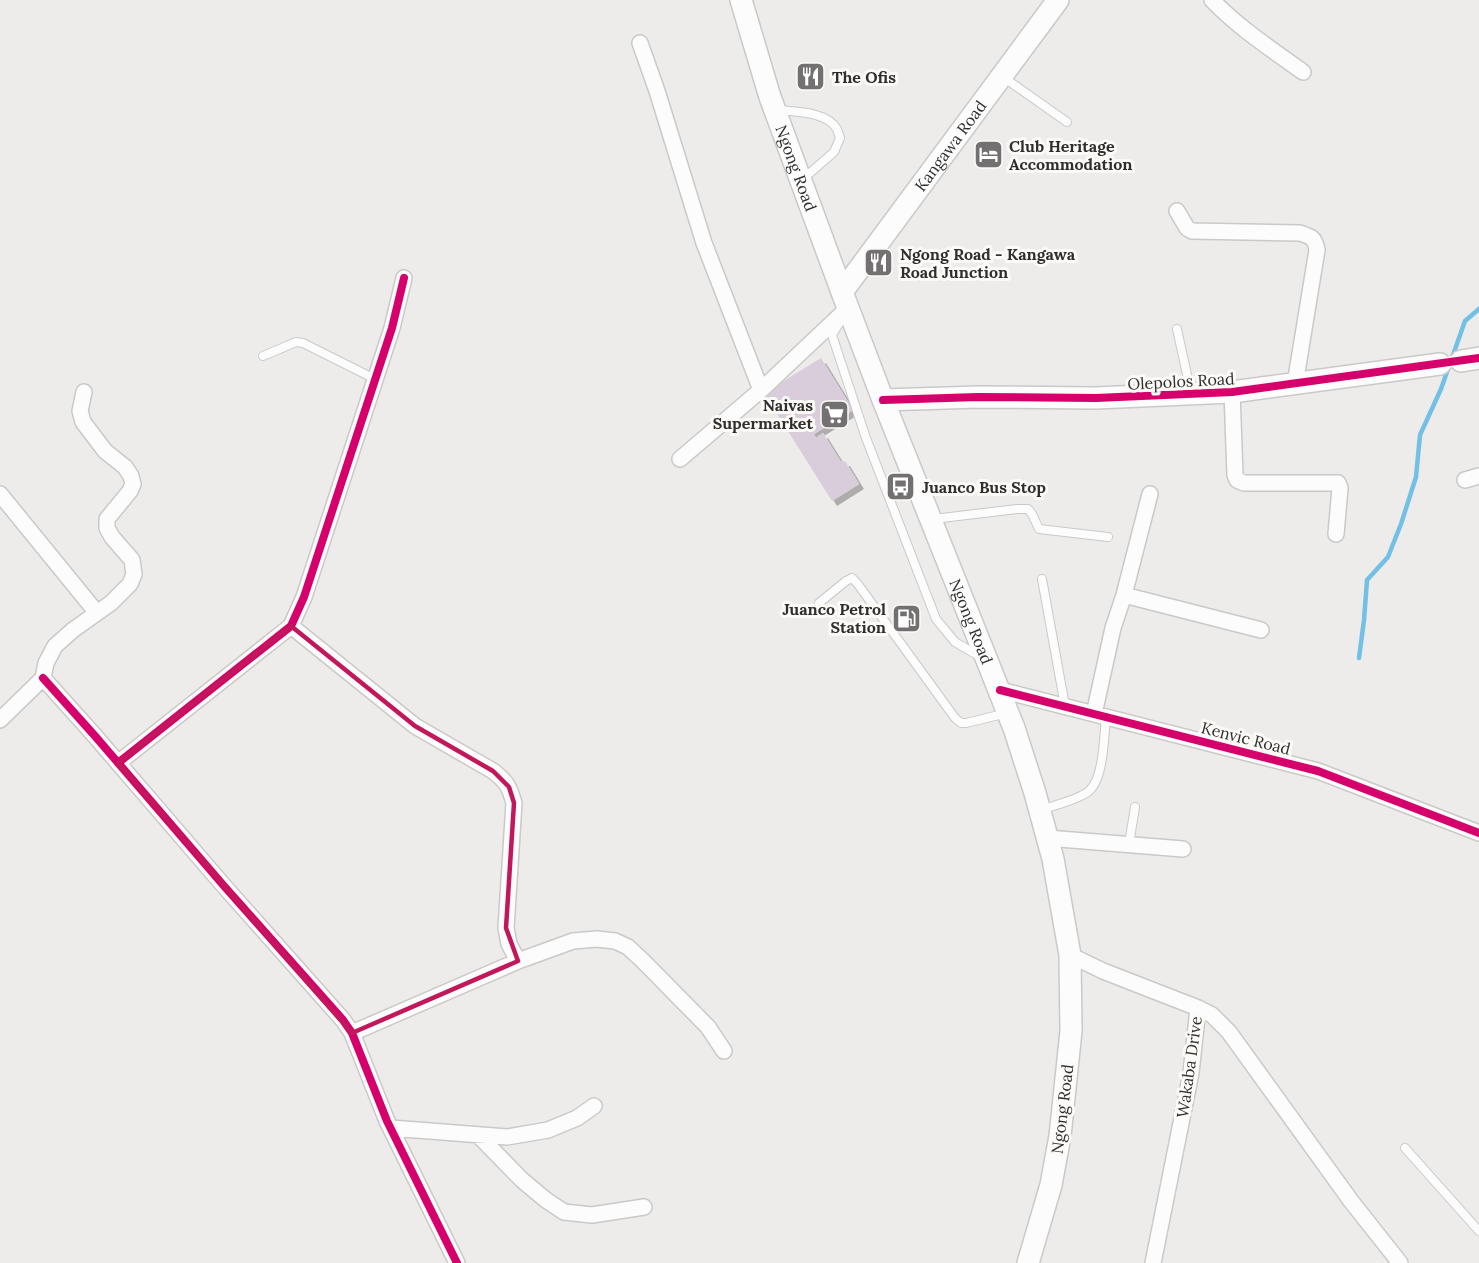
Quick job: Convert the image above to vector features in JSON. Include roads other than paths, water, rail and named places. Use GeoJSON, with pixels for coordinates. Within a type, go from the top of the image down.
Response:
{"type":"FeatureCollection","features":[{"type":"Feature","properties":{"kind":"main road","name":"Ngong Road"},"geometry":{"type":"LineString","coordinates":[[741,0],[775,110],[845,300],[1000,690],[1040,810],[1053,859],[1070,955],[1071,1031],[1060,1136],[1051,1185],[1028,1263]]}},
{"type":"Feature","properties":{"kind":"main road","name":"Kangawa Road"},"geometry":{"type":"LineString","coordinates":[[845,300],[1001,76],[1058,0]]}},
{"type":"Feature","properties":{"kind":"main road","name":"Olepolos Road"},"geometry":{"type":"LineString","coordinates":[[883,400],[1192,395],[1232,392],[1440,364]]}},
{"type":"Feature","properties":{"kind":"street"},"geometry":{"type":"LineString","coordinates":[[1212,0],[1248,32],[1303,72]]}},
{"type":"Feature","properties":{"kind":"street"},"geometry":{"type":"LineString","coordinates":[[640,44],[704,243],[761,390]]}},
{"type":"Feature","properties":{"kind":"street"},"geometry":{"type":"LineString","coordinates":[[1177,211],[1187,228],[1192,231],[1300,233],[1311,237],[1316,242],[1317,250],[1295,384]]}},
{"type":"Feature","properties":{"kind":"street"},"geometry":{"type":"LineString","coordinates":[[118,763],[291,626],[304,597],[392,328],[404,278]]}},
{"type":"Feature","properties":{"kind":"street"},"geometry":{"type":"LineString","coordinates":[[680,459],[761,390],[845,300]]}},
{"type":"Feature","properties":{"kind":"street","name":"Olepolos Road"},"geometry":{"type":"LineString","coordinates":[[1440,364],[1470,360]]}},
{"type":"Feature","properties":{"kind":"street"},"geometry":{"type":"LineString","coordinates":[[0,720],[43,678],[46,663],[55,646],[111,603],[130,584],[134,574],[132,560],[107,528],[108,519],[130,491],[133,484],[131,476],[125,467],[105,451],[82,422],[80,411],[84,392]]}},
{"type":"Feature","properties":{"kind":"street"},"geometry":{"type":"LineString","coordinates":[[1232,392],[1237,480],[1244,483],[1338,483],[1340,488],[1336,534]]}},
{"type":"Feature","properties":{"kind":"street"},"geometry":{"type":"LineString","coordinates":[[0,494],[97,613]]}},
{"type":"Feature","properties":{"kind":"street"},"geometry":{"type":"LineString","coordinates":[[1100,715],[1113,628],[1124,595],[1150,494]]}},
{"type":"Feature","properties":{"kind":"street"},"geometry":{"type":"LineString","coordinates":[[1124,595],[1261,630]]}},
{"type":"Feature","properties":{"kind":"street"},"geometry":{"type":"LineString","coordinates":[[291,626],[414,726],[492,771],[509,787],[514,803],[506,928],[509,944],[518,961]]}},
{"type":"Feature","properties":{"kind":"street"},"geometry":{"type":"LineString","coordinates":[[43,678],[343,1020],[352,1033],[391,1128],[457,1263]]}},
{"type":"Feature","properties":{"kind":"street","name":"Kenvic Road"},"geometry":{"type":"LineString","coordinates":[[1000,690],[1318,771],[1479,833]]}},
{"type":"Feature","properties":{"kind":"street"},"geometry":{"type":"LineString","coordinates":[[1047,838],[1183,849]]}},
{"type":"Feature","properties":{"kind":"street"},"geometry":{"type":"LineString","coordinates":[[352,1033],[518,961],[573,941],[597,939],[615,941],[628,947],[708,1027],[724,1051]]}},
{"type":"Feature","properties":{"kind":"street","name":"Wakaba Drive"},"geometry":{"type":"LineString","coordinates":[[1070,955],[1103,971],[1198,1008],[1191,1073],[1153,1263]]}},
{"type":"Feature","properties":{"kind":"street"},"geometry":{"type":"LineString","coordinates":[[1198,1008],[1212,1015],[1229,1032],[1351,1201],[1400,1263]]}},
{"type":"Feature","properties":{"kind":"street"},"geometry":{"type":"LineString","coordinates":[[391,1128],[507,1137],[548,1130],[577,1118],[594,1106]]}},
{"type":"Feature","properties":{"kind":"street"},"geometry":{"type":"LineString","coordinates":[[479,1136],[522,1180],[564,1212],[592,1215],[644,1207]]}},
{"type":"Feature","properties":{"kind":"lane"},"geometry":{"type":"LineString","coordinates":[[1001,76],[1067,122]]}},
{"type":"Feature","properties":{"kind":"lane"},"geometry":{"type":"LineString","coordinates":[[775,110],[812,114],[827,120],[836,127],[840,138],[834,152],[801,181]]}},
{"type":"Feature","properties":{"kind":"lane"},"geometry":{"type":"LineString","coordinates":[[845,300],[832,335],[866,438],[936,619],[955,642],[988,661]]}},
{"type":"Feature","properties":{"kind":"lane"},"geometry":{"type":"LineString","coordinates":[[1177,329],[1192,395]]}},
{"type":"Feature","properties":{"kind":"lane"},"geometry":{"type":"LineString","coordinates":[[263,356],[297,342],[303,343],[375,379]]}},
{"type":"Feature","properties":{"kind":"lane"},"geometry":{"type":"LineString","coordinates":[[931,519],[1028,509],[1039,529],[1108,537]]}},
{"type":"Feature","properties":{"kind":"lane"},"geometry":{"type":"LineString","coordinates":[[819,603],[852,578],[954,718],[961,723],[966,723],[1008,713]]}},
{"type":"Feature","properties":{"kind":"lane"},"geometry":{"type":"LineString","coordinates":[[1042,579],[1065,706]]}},
{"type":"Feature","properties":{"kind":"lane"},"geometry":{"type":"LineString","coordinates":[[1040,810],[1084,794],[1094,785],[1100,770],[1100,715]]}},
{"type":"Feature","properties":{"kind":"lane"},"geometry":{"type":"LineString","coordinates":[[1129,844],[1135,807]]}},
{"type":"Feature","properties":{"kind":"lane"},"geometry":{"type":"LineString","coordinates":[[1405,1148],[1479,1231]]}},
{"type":"Feature","properties":{"kind":"waterway"},"geometry":{"type":"LineString","coordinates":[[1359,658],[1367,580],[1388,557],[1416,477],[1420,435],[1441,389],[1465,321],[1479,309]]}},
{"type":"Feature","properties":{"kind":"place","name":"The Ofis"},"geometry":{"type":"Point","coordinates":[811,77]}},
{"type":"Feature","properties":{"kind":"place","name":"Club Heritage Accommodation"},"geometry":{"type":"Point","coordinates":[988,155]}},
{"type":"Feature","properties":{"kind":"place","name":"Ngong Road - Kangawa Road Junction"},"geometry":{"type":"Point","coordinates":[879,263]}},
{"type":"Feature","properties":{"kind":"place","name":"Naivas Supermarket"},"geometry":{"type":"Point","coordinates":[834,414]}},
{"type":"Feature","properties":{"kind":"place","name":"Juanco Bus Stop"},"geometry":{"type":"Point","coordinates":[901,487]}},
{"type":"Feature","properties":{"kind":"place","name":"Juanco Petrol Station"},"geometry":{"type":"Point","coordinates":[907,618]}}]}
